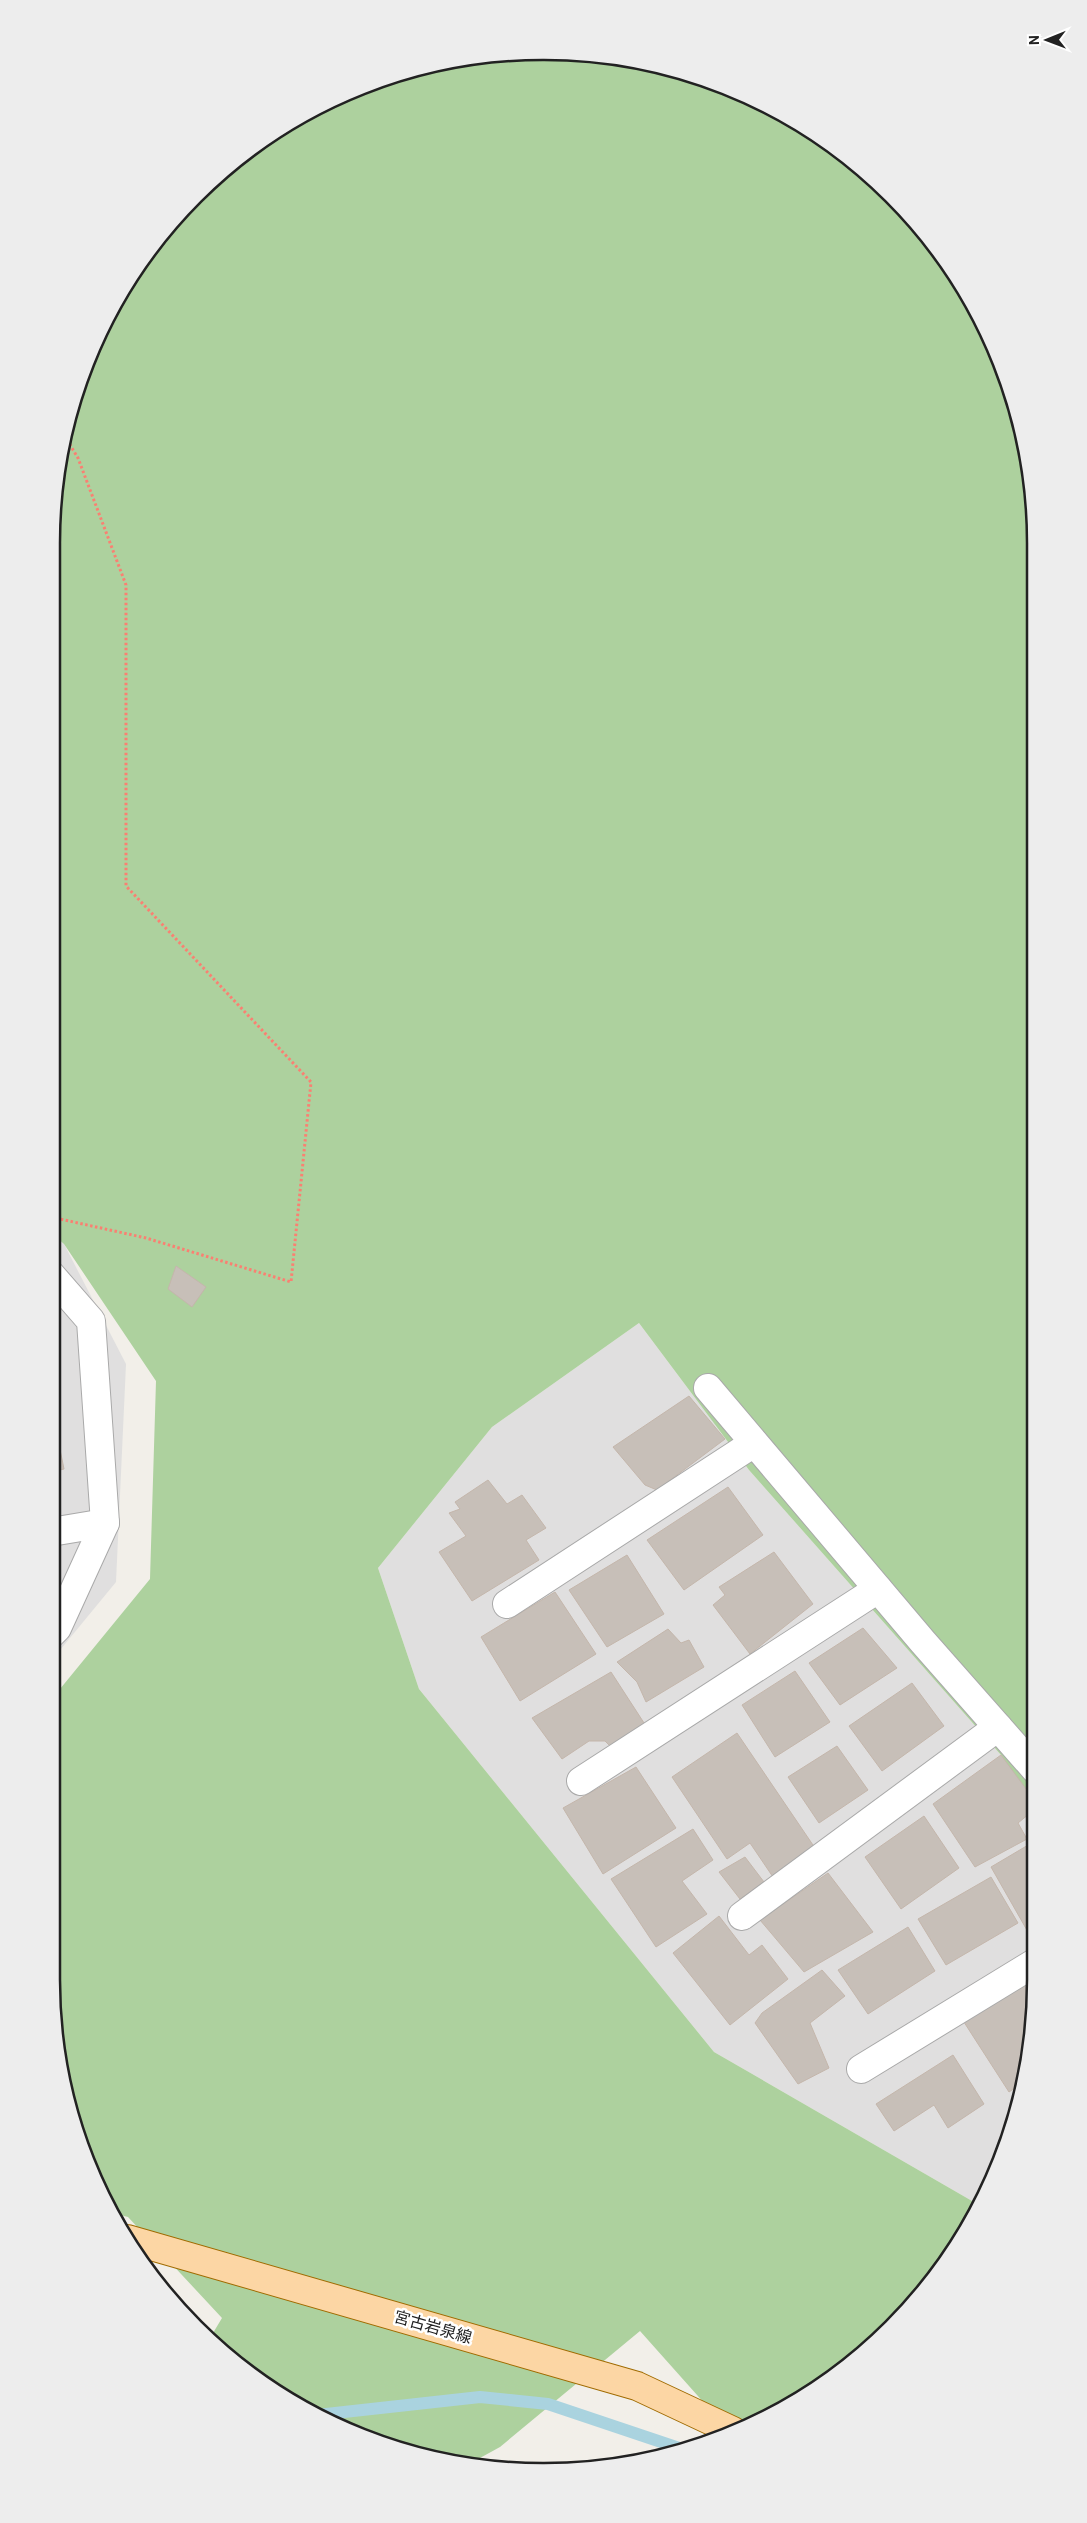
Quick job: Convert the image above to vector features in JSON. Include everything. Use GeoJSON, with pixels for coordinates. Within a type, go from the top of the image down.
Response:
{"type":"FeatureCollection","features":[{"type":"Feature","properties":{"kind":"main road","name":"宮古岩泉線"},"geometry":{"type":"LineString","coordinates":[[137,2242],[637,2386],[725,2427]]}},
{"type":"Feature","properties":{"kind":"street"},"geometry":{"type":"LineString","coordinates":[[60,1285],[91,1321],[105,1523],[60,1621]]}},
{"type":"Feature","properties":{"kind":"street"},"geometry":{"type":"LineString","coordinates":[[708,1388],[878,1589],[1027,1760]]}},
{"type":"Feature","properties":{"kind":"street"},"geometry":{"type":"LineString","coordinates":[[507,1604],[754,1443]]}},
{"type":"Feature","properties":{"kind":"street"},"geometry":{"type":"LineString","coordinates":[[60,1530],[105,1523]]}},
{"type":"Feature","properties":{"kind":"street"},"geometry":{"type":"LineString","coordinates":[[581,1781],[878,1589]]}},
{"type":"Feature","properties":{"kind":"street"},"geometry":{"type":"LineString","coordinates":[[742,1916],[998,1727]]}},
{"type":"Feature","properties":{"kind":"street"},"geometry":{"type":"LineString","coordinates":[[861,2069],[1027,1968]]}},
{"type":"Feature","properties":{"kind":"path"},"geometry":{"type":"LineString","coordinates":[[60,1218],[146,1238],[291,1282],[310,1082],[126,886],[126,585],[78,458],[70,445]]}},
{"type":"Feature","properties":{"kind":"shaded area"},"geometry":{"type":"Polygon","coordinates":[[[60,1241],[64,1244],[126,1364],[116,1582],[60,1650],[60,1241]]]}},
{"type":"Feature","properties":{"kind":"shaded area"},"geometry":{"type":"Polygon","coordinates":[[[639,1323],[749,1470],[1001,1755],[1027,1800],[1026,2011],[1023,2043],[1011,2105],[990,2165],[973,2201],[714,2052],[419,1689],[378,1568],[492,1427],[639,1323]]]}},
{"type":"Feature","properties":{"kind":"green space"},"geometry":{"type":"Polygon","coordinates":[[[544,60],[607,64],[638,69],[669,76],[729,97],[757,110],[812,141],[862,180],[885,202],[907,225],[946,275],[977,330],[990,358],[1011,418],[1023,480],[1027,544],[1027,1800],[1001,1755],[749,1470],[639,1323],[492,1427],[378,1568],[419,1689],[714,2052],[973,2201],[946,2248],[907,2298],[862,2343],[812,2382],[757,2413],[726,2427],[640,2331],[500,2447],[479,2459],[418,2447],[358,2426],[330,2413],[275,2382],[249,2363],[214,2332],[222,2318],[128,2217],[122,2216],[97,2165],[86,2135],[76,2105],[64,2043],[60,1980],[60,1689],[150,1579],[156,1381],[60,1241],[61,512],[69,449],[76,418],[86,388],[110,330],[141,275],[180,225],[202,202],[225,180],[275,141],[330,110],[358,97],[418,76],[449,69],[480,64],[544,60]]]}},
{"type":"Feature","properties":{"kind":"building"},"geometry":{"type":"Polygon","coordinates":[[[176,1266],[206,1287],[192,1307],[168,1289],[176,1266]]]}},
{"type":"Feature","properties":{"kind":"building"},"geometry":{"type":"Polygon","coordinates":[[[689,1396],[725,1439],[657,1490],[645,1485],[613,1447],[689,1396]]]}},
{"type":"Feature","properties":{"kind":"building"},"geometry":{"type":"Polygon","coordinates":[[[60,1450],[64,1469],[60,1470],[60,1450]]]}},
{"type":"Feature","properties":{"kind":"building"},"geometry":{"type":"Polygon","coordinates":[[[488,1480],[507,1504],[522,1495],[546,1528],[526,1540],[539,1560],[472,1601],[439,1552],[466,1536],[449,1513],[460,1509],[455,1502],[488,1480]]]}},
{"type":"Feature","properties":{"kind":"building"},"geometry":{"type":"Polygon","coordinates":[[[728,1487],[763,1535],[684,1590],[647,1540],[728,1487]]]}},
{"type":"Feature","properties":{"kind":"building"},"geometry":{"type":"Polygon","coordinates":[[[774,1552],[813,1604],[750,1654],[713,1605],[725,1595],[719,1587],[774,1552]]]}},
{"type":"Feature","properties":{"kind":"building"},"geometry":{"type":"Polygon","coordinates":[[[627,1555],[664,1614],[607,1647],[569,1590],[627,1555]]]}},
{"type":"Feature","properties":{"kind":"building"},"geometry":{"type":"Polygon","coordinates":[[[555,1592],[596,1654],[520,1701],[481,1637],[555,1592]]]}},
{"type":"Feature","properties":{"kind":"building"},"geometry":{"type":"Polygon","coordinates":[[[863,1628],[897,1668],[840,1705],[809,1663],[863,1628]]]}},
{"type":"Feature","properties":{"kind":"building"},"geometry":{"type":"Polygon","coordinates":[[[668,1629],[681,1643],[689,1640],[704,1667],[646,1702],[637,1682],[617,1662],[668,1629]]]}},
{"type":"Feature","properties":{"kind":"building"},"geometry":{"type":"Polygon","coordinates":[[[795,1671],[830,1722],[775,1757],[742,1705],[795,1671]]]}},
{"type":"Feature","properties":{"kind":"building"},"geometry":{"type":"Polygon","coordinates":[[[611,1672],[646,1726],[611,1747],[605,1741],[589,1741],[562,1759],[532,1718],[611,1672]]]}},
{"type":"Feature","properties":{"kind":"building"},"geometry":{"type":"Polygon","coordinates":[[[912,1683],[944,1726],[882,1771],[849,1726],[912,1683]]]}},
{"type":"Feature","properties":{"kind":"building"},"geometry":{"type":"Polygon","coordinates":[[[737,1733],[815,1848],[773,1877],[750,1843],[727,1859],[672,1777],[737,1733]]]}},
{"type":"Feature","properties":{"kind":"building"},"geometry":{"type":"Polygon","coordinates":[[[837,1746],[868,1790],[819,1823],[788,1777],[837,1746]]]}},
{"type":"Feature","properties":{"kind":"building"},"geometry":{"type":"Polygon","coordinates":[[[1001,1755],[1027,1790],[1027,1816],[1018,1823],[1027,1839],[975,1867],[933,1804],[1001,1755]]]}},
{"type":"Feature","properties":{"kind":"building"},"geometry":{"type":"Polygon","coordinates":[[[636,1767],[676,1828],[603,1874],[563,1808],[636,1767]]]}},
{"type":"Feature","properties":{"kind":"building"},"geometry":{"type":"Polygon","coordinates":[[[924,1816],[959,1868],[901,1909],[865,1857],[924,1816]]]}},
{"type":"Feature","properties":{"kind":"building"},"geometry":{"type":"Polygon","coordinates":[[[693,1829],[713,1860],[682,1881],[707,1914],[656,1947],[611,1879],[693,1829]]]}},
{"type":"Feature","properties":{"kind":"building"},"geometry":{"type":"Polygon","coordinates":[[[1027,1846],[1027,1930],[991,1867],[1027,1846]]]}},
{"type":"Feature","properties":{"kind":"building"},"geometry":{"type":"Polygon","coordinates":[[[745,1857],[764,1882],[740,1899],[719,1872],[745,1857]]]}},
{"type":"Feature","properties":{"kind":"building"},"geometry":{"type":"Polygon","coordinates":[[[828,1873],[873,1932],[804,1972],[760,1920],[828,1873]]]}},
{"type":"Feature","properties":{"kind":"building"},"geometry":{"type":"Polygon","coordinates":[[[991,1877],[1018,1923],[946,1965],[918,1919],[991,1877]]]}},
{"type":"Feature","properties":{"kind":"building"},"geometry":{"type":"Polygon","coordinates":[[[719,1916],[749,1955],[762,1945],[788,1979],[730,2025],[673,1953],[719,1916]]]}},
{"type":"Feature","properties":{"kind":"building"},"geometry":{"type":"Polygon","coordinates":[[[908,1927],[935,1971],[868,2014],[838,1970],[908,1927]]]}},
{"type":"Feature","properties":{"kind":"building"},"geometry":{"type":"Polygon","coordinates":[[[822,1970],[845,1996],[810,2023],[829,2068],[798,2084],[755,2023],[762,2013],[822,1970]]]}},
{"type":"Feature","properties":{"kind":"building"},"geometry":{"type":"Polygon","coordinates":[[[1027,1982],[1023,2043],[1015,2088],[1009,2092],[962,2019],[1027,1982]]]}},
{"type":"Feature","properties":{"kind":"building"},"geometry":{"type":"Polygon","coordinates":[[[953,2055],[984,2104],[948,2128],[934,2105],[894,2131],[876,2104],[953,2055]]]}},
{"type":"Feature","properties":{"kind":"waterway"},"geometry":{"type":"LineString","coordinates":[[331,2413],[480,2397],[548,2404],[673,2446]]}}]}
